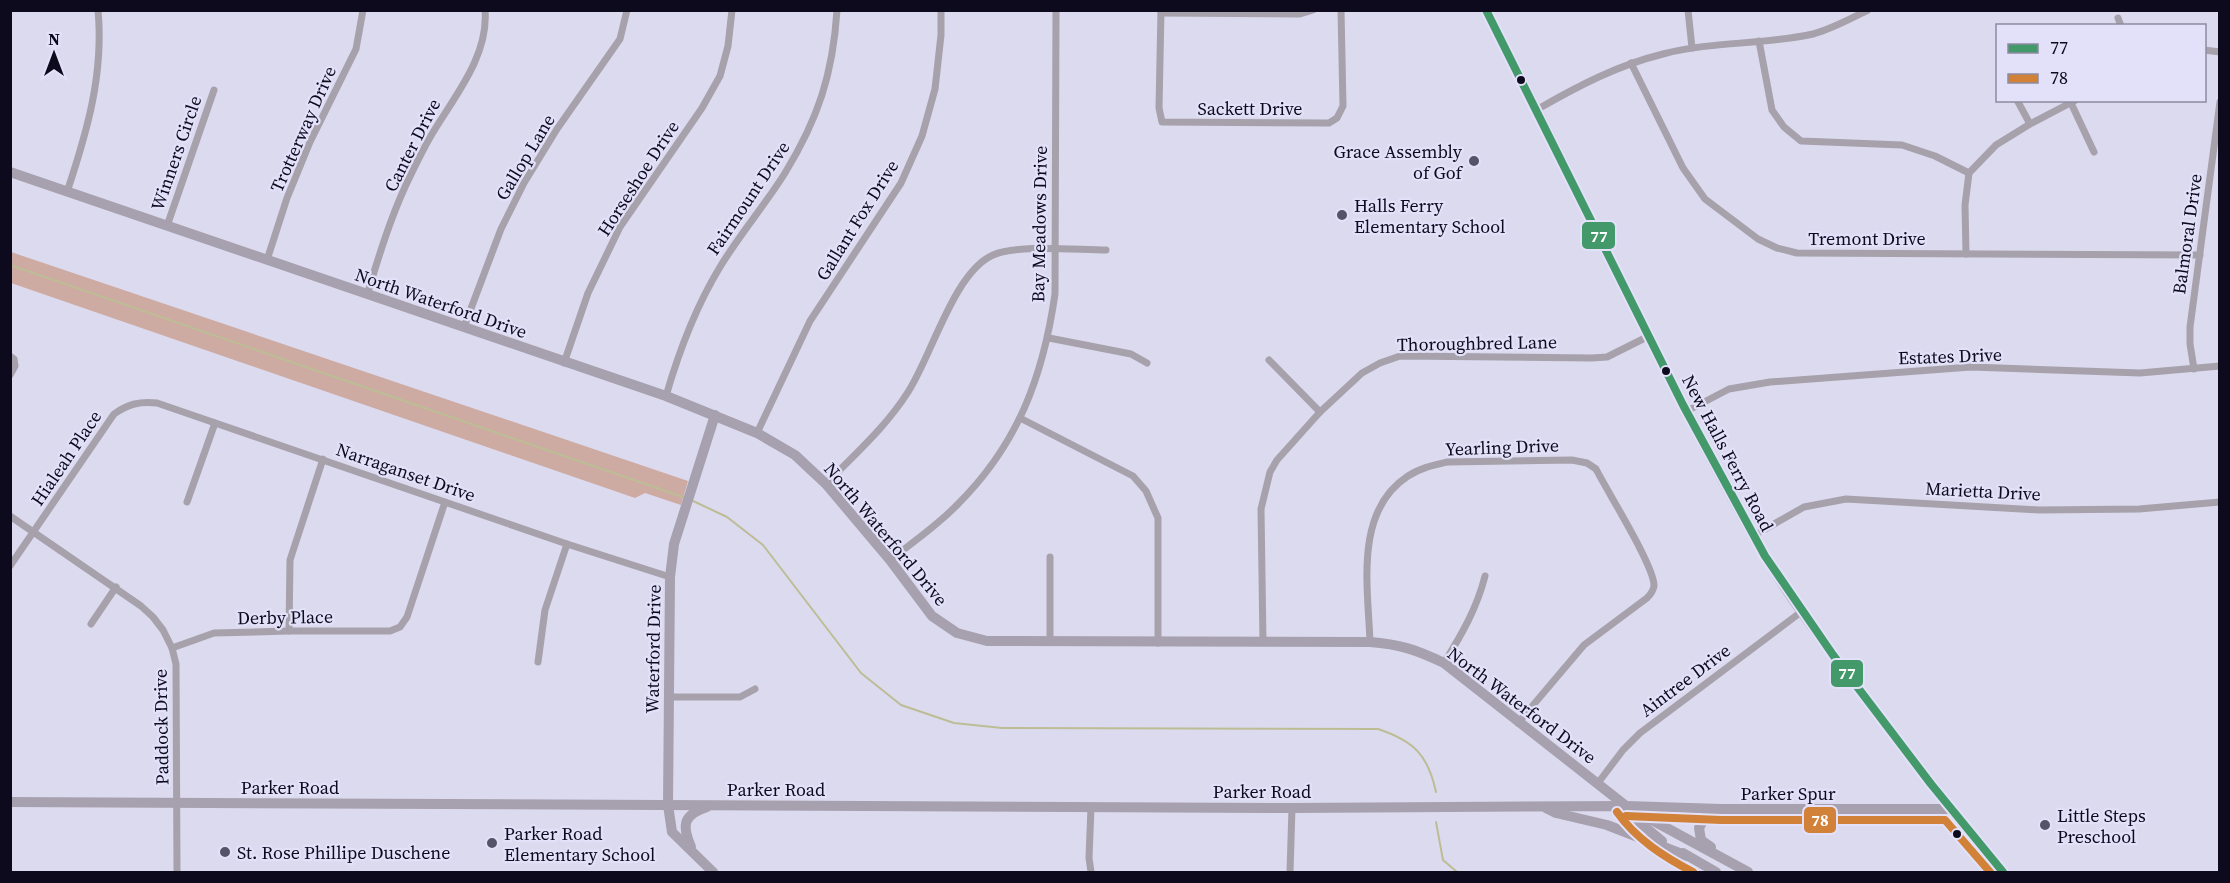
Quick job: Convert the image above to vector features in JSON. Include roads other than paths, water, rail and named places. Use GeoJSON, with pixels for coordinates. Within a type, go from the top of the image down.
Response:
{"type":"FeatureCollection","features":[{"type":"Feature","properties":{"kind":"main road","name":"New Halls Ferry Road"},"geometry":{"type":"LineString","coordinates":[[1486,10],[1538,109],[1647,337],[1753,536],[1801,612],[1950,809],[2003,873]]}},
{"type":"Feature","properties":{"kind":"street"},"geometry":{"type":"LineString","coordinates":[[67,192],[86,137],[94,101],[99,64],[98,10]]}},
{"type":"Feature","properties":{"kind":"street","name":"Trotterway Drive"},"geometry":{"type":"LineString","coordinates":[[267,260],[287,198],[310,142],[356,49],[363,10]]}},
{"type":"Feature","properties":{"kind":"street","name":"Canter Drive"},"geometry":{"type":"LineString","coordinates":[[366,295],[404,190],[430,138],[473,64],[484,39],[485,10]]}},
{"type":"Feature","properties":{"kind":"street","name":"Gallop Lane"},"geometry":{"type":"LineString","coordinates":[[464,327],[501,229],[524,183],[557,129],[621,39],[627,10]]}},
{"type":"Feature","properties":{"kind":"street","name":"Horseshoe Drive"},"geometry":{"type":"LineString","coordinates":[[564,363],[588,293],[620,227],[702,108],[720,76],[728,46],[732,10]]}},
{"type":"Feature","properties":{"kind":"street","name":"Fairmount Drive"},"geometry":{"type":"LineString","coordinates":[[666,396],[681,344],[695,311],[720,266],[784,174],[809,131],[825,90],[834,48],[837,10]]}},
{"type":"Feature","properties":{"kind":"street","name":"Gallant Fox Drive"},"geometry":{"type":"LineString","coordinates":[[757,433],[810,321],[901,183],[922,136],[935,89],[941,35],[941,10]]}},
{"type":"Feature","properties":{"kind":"street","name":"Bay Meadows Drive"},"geometry":{"type":"LineString","coordinates":[[890,560],[958,504],[1003,449],[1020,418],[1037,377],[1049,338],[1055,294],[1056,250],[1056,10]]}},
{"type":"Feature","properties":{"kind":"street"},"geometry":{"type":"LineString","coordinates":[[1161,12],[1300,15],[1313,10]]}},
{"type":"Feature","properties":{"kind":"street","name":"Sackett Drive"},"geometry":{"type":"LineString","coordinates":[[1161,12],[1159,108],[1162,122],[1329,123],[1337,118],[1342,106],[1341,10]]}},
{"type":"Feature","properties":{"kind":"street"},"geometry":{"type":"LineString","coordinates":[[1688,10],[1692,48]]}},
{"type":"Feature","properties":{"kind":"street"},"geometry":{"type":"LineString","coordinates":[[1538,109],[1585,82],[1631,63],[1692,48],[1814,33],[1868,10]]}},
{"type":"Feature","properties":{"kind":"street"},"geometry":{"type":"LineString","coordinates":[[1759,41],[1772,110],[1784,127],[1801,141],[1902,145],[1935,156],[1969,173]]}},
{"type":"Feature","properties":{"kind":"street","name":"Tremont Drive"},"geometry":{"type":"LineString","coordinates":[[1631,63],[1683,168],[1705,199],[1758,239],[1777,248],[1797,253],[2200,255]]}},
{"type":"Feature","properties":{"kind":"street","name":"Winners Circle"},"geometry":{"type":"LineString","coordinates":[[167,226],[214,90]]}},
{"type":"Feature","properties":{"kind":"street"},"geometry":{"type":"LineString","coordinates":[[2018,102],[2030,124]]}},
{"type":"Feature","properties":{"kind":"street"},"geometry":{"type":"LineString","coordinates":[[1966,254],[1965,205],[1969,173],[1996,145],[2030,124],[2074,102],[2094,152]]}},
{"type":"Feature","properties":{"kind":"street","name":"Balmoral Drive"},"geometry":{"type":"LineString","coordinates":[[2194,369],[2190,327],[2220,102]]}},
{"type":"Feature","properties":{"kind":"street","name":"North Waterford Drive"},"geometry":{"type":"LineString","coordinates":[[10,172],[666,396],[757,433],[795,455],[826,484],[890,560],[932,616],[957,633],[987,641],[1370,642],[1396,644],[1419,651],[1444,663],[1626,806]]}},
{"type":"Feature","properties":{"kind":"street"},"geometry":{"type":"LineString","coordinates":[[826,484],[884,425],[908,393],[960,287],[973,269],[991,256],[1010,249],[1106,250]]}},
{"type":"Feature","properties":{"kind":"street","name":"Thoroughbred Lane"},"geometry":{"type":"LineString","coordinates":[[1263,642],[1261,509],[1265,488],[1277,460],[1320,412],[1362,373],[1400,356],[1607,357],[1647,337]]}},
{"type":"Feature","properties":{"kind":"street"},"geometry":{"type":"LineString","coordinates":[[1049,338],[1131,354],[1147,363]]}},
{"type":"Feature","properties":{"kind":"street"},"geometry":{"type":"LineString","coordinates":[[10,375],[15,366],[12,357]]}},
{"type":"Feature","properties":{"kind":"street"},"geometry":{"type":"LineString","coordinates":[[1269,360],[1320,412]]}},
{"type":"Feature","properties":{"kind":"street","name":"Estates Drive"},"geometry":{"type":"LineString","coordinates":[[1687,411],[1729,389],[1770,382],[1971,367],[2140,373],[2220,366]]}},
{"type":"Feature","properties":{"kind":"street","name":"Narraganset Drive"},"geometry":{"type":"LineString","coordinates":[[132,403],[144,401],[157,403],[567,544],[670,577]]}},
{"type":"Feature","properties":{"kind":"street","name":"Hialeah Place"},"geometry":{"type":"LineString","coordinates":[[10,567],[114,414],[132,403]]}},
{"type":"Feature","properties":{"kind":"street","name":"Waterford Drive"},"geometry":{"type":"LineString","coordinates":[[713,873],[672,832],[668,805],[670,577],[674,544],[715,415]]}},
{"type":"Feature","properties":{"kind":"street"},"geometry":{"type":"LineString","coordinates":[[1020,418],[1132,476],[1146,491],[1158,518],[1158,642]]}},
{"type":"Feature","properties":{"kind":"street"},"geometry":{"type":"LineString","coordinates":[[187,502],[215,423]]}},
{"type":"Feature","properties":{"kind":"street"},"geometry":{"type":"LineString","coordinates":[[289,631],[290,560],[323,459]]}},
{"type":"Feature","properties":{"kind":"street","name":"Yearling Drive"},"geometry":{"type":"LineString","coordinates":[[1370,642],[1368,557],[1370,531],[1383,502],[1393,489],[1408,476],[1447,462],[1572,460],[1587,463],[1596,470],[1646,561],[1653,578],[1652,593],[1584,645],[1518,723]]}},
{"type":"Feature","properties":{"kind":"street","name":"Marietta Drive"},"geometry":{"type":"LineString","coordinates":[[1753,536],[1804,507],[1846,499],[2039,510],[2139,509],[2220,502]]}},
{"type":"Feature","properties":{"kind":"street","name":"Derby Place"},"geometry":{"type":"LineString","coordinates":[[172,648],[214,633],[390,631],[400,627],[407,617],[445,502]]}},
{"type":"Feature","properties":{"kind":"street","name":"Paddock Drive"},"geometry":{"type":"LineString","coordinates":[[10,516],[116,587],[153,617],[172,648],[178,681],[177,873]]}},
{"type":"Feature","properties":{"kind":"street"},"geometry":{"type":"LineString","coordinates":[[538,662],[545,610],[567,544]]}},
{"type":"Feature","properties":{"kind":"street"},"geometry":{"type":"LineString","coordinates":[[1050,557],[1050,641]]}},
{"type":"Feature","properties":{"kind":"street"},"geometry":{"type":"LineString","coordinates":[[1444,663],[1467,626],[1479,598],[1485,576]]}},
{"type":"Feature","properties":{"kind":"street"},"geometry":{"type":"LineString","coordinates":[[91,624],[116,587]]}},
{"type":"Feature","properties":{"kind":"street","name":"Aintree Drive"},"geometry":{"type":"LineString","coordinates":[[1598,783],[1623,750],[1640,733],[1801,612]]}},
{"type":"Feature","properties":{"kind":"street"},"geometry":{"type":"LineString","coordinates":[[669,697],[740,697],[755,689]]}},
{"type":"Feature","properties":{"kind":"street"},"geometry":{"type":"LineString","coordinates":[[1590,806],[1597,795],[1598,783]]}},
{"type":"Feature","properties":{"kind":"street","name":"Parker Road"},"geometry":{"type":"LineString","coordinates":[[10,802],[1292,808],[1626,806],[1748,873]]}},
{"type":"Feature","properties":{"kind":"street"},"geometry":{"type":"LineString","coordinates":[[693,853],[684,832],[686,822],[700,810],[714,805]]}},
{"type":"Feature","properties":{"kind":"street","name":"Parker Road"},"geometry":{"type":"LineString","coordinates":[[1542,806],[1556,813],[1607,825],[1687,856]]}},
{"type":"Feature","properties":{"kind":"street","name":"Parker Spur"},"geometry":{"type":"LineString","coordinates":[[1626,806],[1721,809],[1950,809]]}},
{"type":"Feature","properties":{"kind":"street","name":"Parker Road"},"geometry":{"type":"LineString","coordinates":[[1626,806],[1632,818],[1650,833],[1716,873]]}},
{"type":"Feature","properties":{"kind":"street"},"geometry":{"type":"LineString","coordinates":[[1091,807],[1089,858],[1091,873]]}},
{"type":"Feature","properties":{"kind":"street"},"geometry":{"type":"LineString","coordinates":[[1290,873],[1292,808]]}},
{"type":"Feature","properties":{"kind":"street"},"geometry":{"type":"LineString","coordinates":[[1721,809],[1705,817],[1699,828],[1701,840],[1748,873]]}},
{"type":"Feature","properties":{"kind":"waterway"},"geometry":{"type":"LineString","coordinates":[[10,265],[686,498]]}},
{"type":"Feature","properties":{"kind":"waterway"},"geometry":{"type":"LineString","coordinates":[[691,500],[727,517],[763,545],[861,673],[901,705],[954,723],[1002,728],[1378,729],[1410,744],[1417,751],[1429,768],[1436,792]]}},
{"type":"Feature","properties":{"kind":"waterway"},"geometry":{"type":"LineString","coordinates":[[1436,822],[1443,860],[1457,872]]}},
{"type":"Feature","properties":{"kind":"place","name":"Grace Assembly of Gof"},"geometry":{"type":"Point","coordinates":[1474,161]}},
{"type":"Feature","properties":{"kind":"place","name":"Halls Ferry Elementary School"},"geometry":{"type":"Point","coordinates":[1342,215]}},
{"type":"Feature","properties":{"kind":"place","name":"Little Steps Preschool"},"geometry":{"type":"Point","coordinates":[2045,825]}},
{"type":"Feature","properties":{"kind":"place","name":"Parker Road Elementary School"},"geometry":{"type":"Point","coordinates":[492,843]}},
{"type":"Feature","properties":{"kind":"place","name":"St. Rose Phillipe Duschene"},"geometry":{"type":"Point","coordinates":[225,852]}}]}
